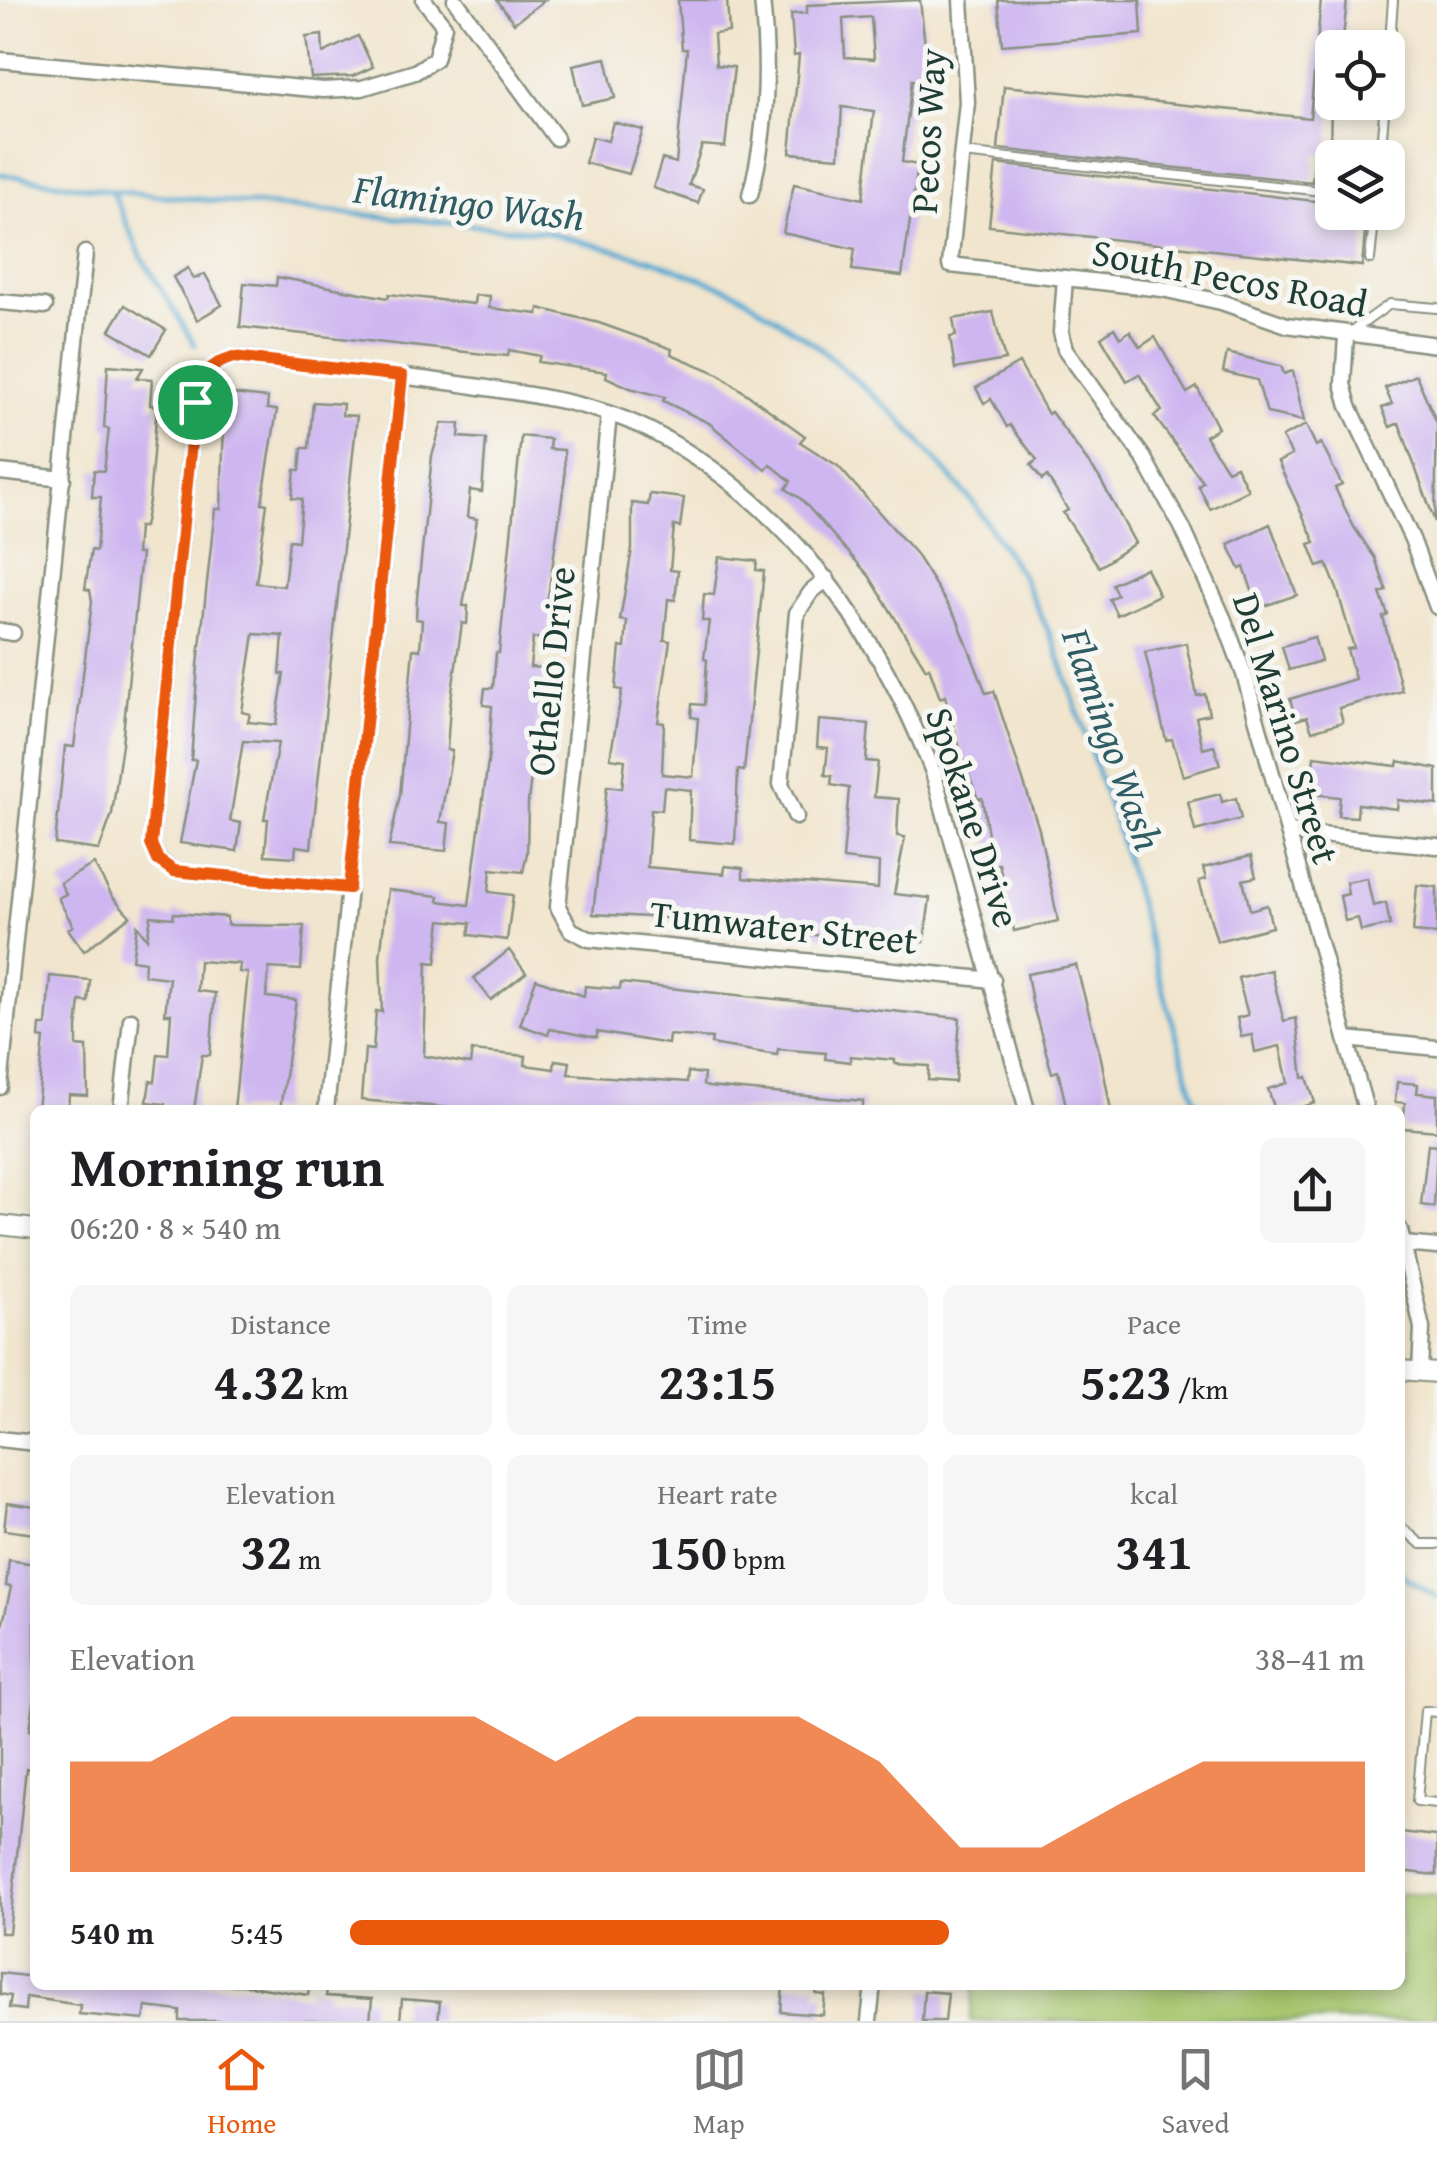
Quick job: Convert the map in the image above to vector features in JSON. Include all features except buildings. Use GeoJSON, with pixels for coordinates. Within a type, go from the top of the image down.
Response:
{"type":"FeatureCollection","features":[{"type":"Feature","properties":{"kind":"street"},"geometry":{"type":"LineString","coordinates":[[0,60],[323,90],[362,88],[415,72],[434,59],[444,26],[424,0]]}},
{"type":"Feature","properties":{"kind":"street"},"geometry":{"type":"LineString","coordinates":[[456,0],[556,138]]}},
{"type":"Feature","properties":{"kind":"street"},"geometry":{"type":"LineString","coordinates":[[750,194],[761,156],[768,56],[762,0]]}},
{"type":"Feature","properties":{"kind":"street","name":"Pecos Way"},"geometry":{"type":"LineString","coordinates":[[950,265],[968,54],[962,0]]}},
{"type":"Feature","properties":{"kind":"street"},"geometry":{"type":"LineString","coordinates":[[0,1088],[85,253]]}},
{"type":"Feature","properties":{"kind":"street","name":"South Pecos Road"},"geometry":{"type":"LineString","coordinates":[[950,265],[1162,289],[1346,336],[1437,346]]}},
{"type":"Feature","properties":{"kind":"street","name":"Del Marino Street"},"geometry":{"type":"LineString","coordinates":[[1065,278],[1061,332],[1066,349],[1143,458],[1189,542],[1244,674],[1365,1105]]}},
{"type":"Feature","properties":{"kind":"street"},"geometry":{"type":"LineString","coordinates":[[0,302],[45,306]]}},
{"type":"Feature","properties":{"kind":"street"},"geometry":{"type":"LineString","coordinates":[[1346,336],[1343,384],[1348,406],[1412,539],[1437,607]]}},
{"type":"Feature","properties":{"kind":"street","name":"Spokane Drive"},"geometry":{"type":"LineString","coordinates":[[349,888],[174,871],[158,860],[151,844],[195,402],[200,380],[213,364],[233,357],[545,397],[609,415],[648,429],[714,470],[792,539],[856,616],[913,720],[932,772],[1027,1105]]}},
{"type":"Feature","properties":{"kind":"street"},"geometry":{"type":"LineString","coordinates":[[327,1105],[402,376]]}},
{"type":"Feature","properties":{"kind":"street","name":"Othello Drive"},"geometry":{"type":"LineString","coordinates":[[571,930],[558,907],[609,415]]}},
{"type":"Feature","properties":{"kind":"street"},"geometry":{"type":"LineString","coordinates":[[0,472],[63,479]]}},
{"type":"Feature","properties":{"kind":"street"},"geometry":{"type":"LineString","coordinates":[[796,818],[781,784],[797,614],[810,592],[827,579]]}},
{"type":"Feature","properties":{"kind":"street"},"geometry":{"type":"LineString","coordinates":[[1288,832],[1437,846]]}},
{"type":"Feature","properties":{"kind":"street","name":"Tumwater Street"},"geometry":{"type":"LineString","coordinates":[[571,930],[589,939],[993,980]]}},
{"type":"Feature","properties":{"kind":"street"},"geometry":{"type":"LineString","coordinates":[[121,1105],[131,1020]]}},
{"type":"Feature","properties":{"kind":"street"},"geometry":{"type":"LineString","coordinates":[[1346,1039],[1437,1048]]}},
{"type":"Feature","properties":{"kind":"street"},"geometry":{"type":"LineString","coordinates":[[0,1225],[30,1228]]}},
{"type":"Feature","properties":{"kind":"street"},"geometry":{"type":"LineString","coordinates":[[1405,1238],[1437,1247]]}},
{"type":"Feature","properties":{"kind":"street"},"geometry":{"type":"LineString","coordinates":[[1405,1251],[1422,1328],[1415,1371]]}},
{"type":"Feature","properties":{"kind":"street"},"geometry":{"type":"LineString","coordinates":[[0,1439],[30,1442]]}},
{"type":"Feature","properties":{"kind":"street"},"geometry":{"type":"LineString","coordinates":[[869,2021],[872,1990]]}},
{"type":"Feature","properties":{"kind":"lane"},"geometry":{"type":"LineString","coordinates":[[1391,30],[1394,0]]}},
{"type":"Feature","properties":{"kind":"lane"},"geometry":{"type":"LineString","coordinates":[[962,153],[1315,190]]}},
{"type":"Feature","properties":{"kind":"lane"},"geometry":{"type":"LineString","coordinates":[[1370,259],[1373,230]]}},
{"type":"Feature","properties":{"kind":"lane"},"geometry":{"type":"LineString","coordinates":[[1346,336],[1369,314],[1390,304],[1437,308]]}},
{"type":"Feature","properties":{"kind":"lane"},"geometry":{"type":"LineString","coordinates":[[1405,1530],[1421,1544],[1437,1544]]}},
{"type":"Feature","properties":{"kind":"lane"},"geometry":{"type":"LineString","coordinates":[[1437,1712],[1425,1710],[1417,1800],[1437,1803]]}},
{"type":"Feature","properties":{"kind":"green space"},"geometry":{"type":"Polygon","coordinates":[[[1405,1893],[1437,1896],[1437,2021],[970,2021],[973,1990],[1405,1990],[1405,1893]]]}},
{"type":"Feature","properties":{"kind":"waterway","name":"Flamingo Wash"},"geometry":{"type":"LineString","coordinates":[[0,174],[112,191],[546,232],[653,260],[738,293],[816,345],[900,419],[975,505],[1022,576],[1056,647],[1118,833],[1197,1105]]}},
{"type":"Feature","properties":{"kind":"waterway"},"geometry":{"type":"LineString","coordinates":[[112,191],[141,256],[195,345]]}},
{"type":"Feature","properties":{"kind":"waterway","name":"Flamingo Wash"},"geometry":{"type":"LineString","coordinates":[[1405,1576],[1437,1597]]}},
{"type":"Feature","properties":{"kind":"route"},"geometry":{"type":"LineString","coordinates":[[233,357],[402,376],[349,888],[174,871],[158,860],[151,844],[195,402],[200,380],[213,364],[233,357]]}}]}
